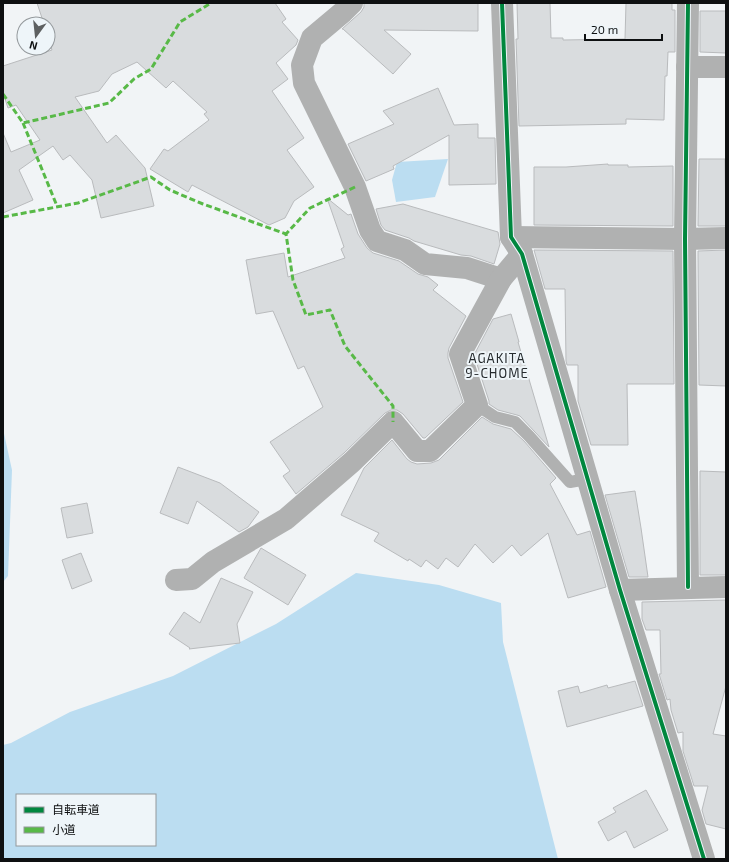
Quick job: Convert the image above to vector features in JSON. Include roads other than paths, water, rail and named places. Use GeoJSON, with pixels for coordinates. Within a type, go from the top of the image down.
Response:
{"type":"FeatureCollection","features":[{"type":"Feature","properties":{"kind":"street"},"geometry":{"type":"LineString","coordinates":[[352,3],[312,38],[302,65],[304,83],[355,187],[370,230],[377,241],[405,250],[425,264],[467,268],[501,279]]}},
{"type":"Feature","properties":{"kind":"street"},"geometry":{"type":"LineString","coordinates":[[502,3],[516,246],[620,590],[704,859]]}},
{"type":"Feature","properties":{"kind":"street"},"geometry":{"type":"LineString","coordinates":[[688,3],[685,239],[688,587]]}},
{"type":"Feature","properties":{"kind":"street"},"geometry":{"type":"LineString","coordinates":[[687,68],[726,67]]}},
{"type":"Feature","properties":{"kind":"street"},"geometry":{"type":"LineString","coordinates":[[516,246],[726,238]]}},
{"type":"Feature","properties":{"kind":"street"},"geometry":{"type":"LineString","coordinates":[[176,580],[192,579],[213,562],[286,519],[352,462],[393,422],[417,451],[430,451],[477,405],[460,354],[501,279],[516,246]]}},
{"type":"Feature","properties":{"kind":"street"},"geometry":{"type":"LineString","coordinates":[[620,590],[726,587]]}},
{"type":"Feature","properties":{"kind":"lane"},"geometry":{"type":"LineString","coordinates":[[477,405],[494,417],[515,422],[570,482],[587,479]]}},
{"type":"Feature","properties":{"kind":"district","name":"AGAKITA 9-CHOME"},"geometry":{"type":"Point","coordinates":[497,366]}}]}
